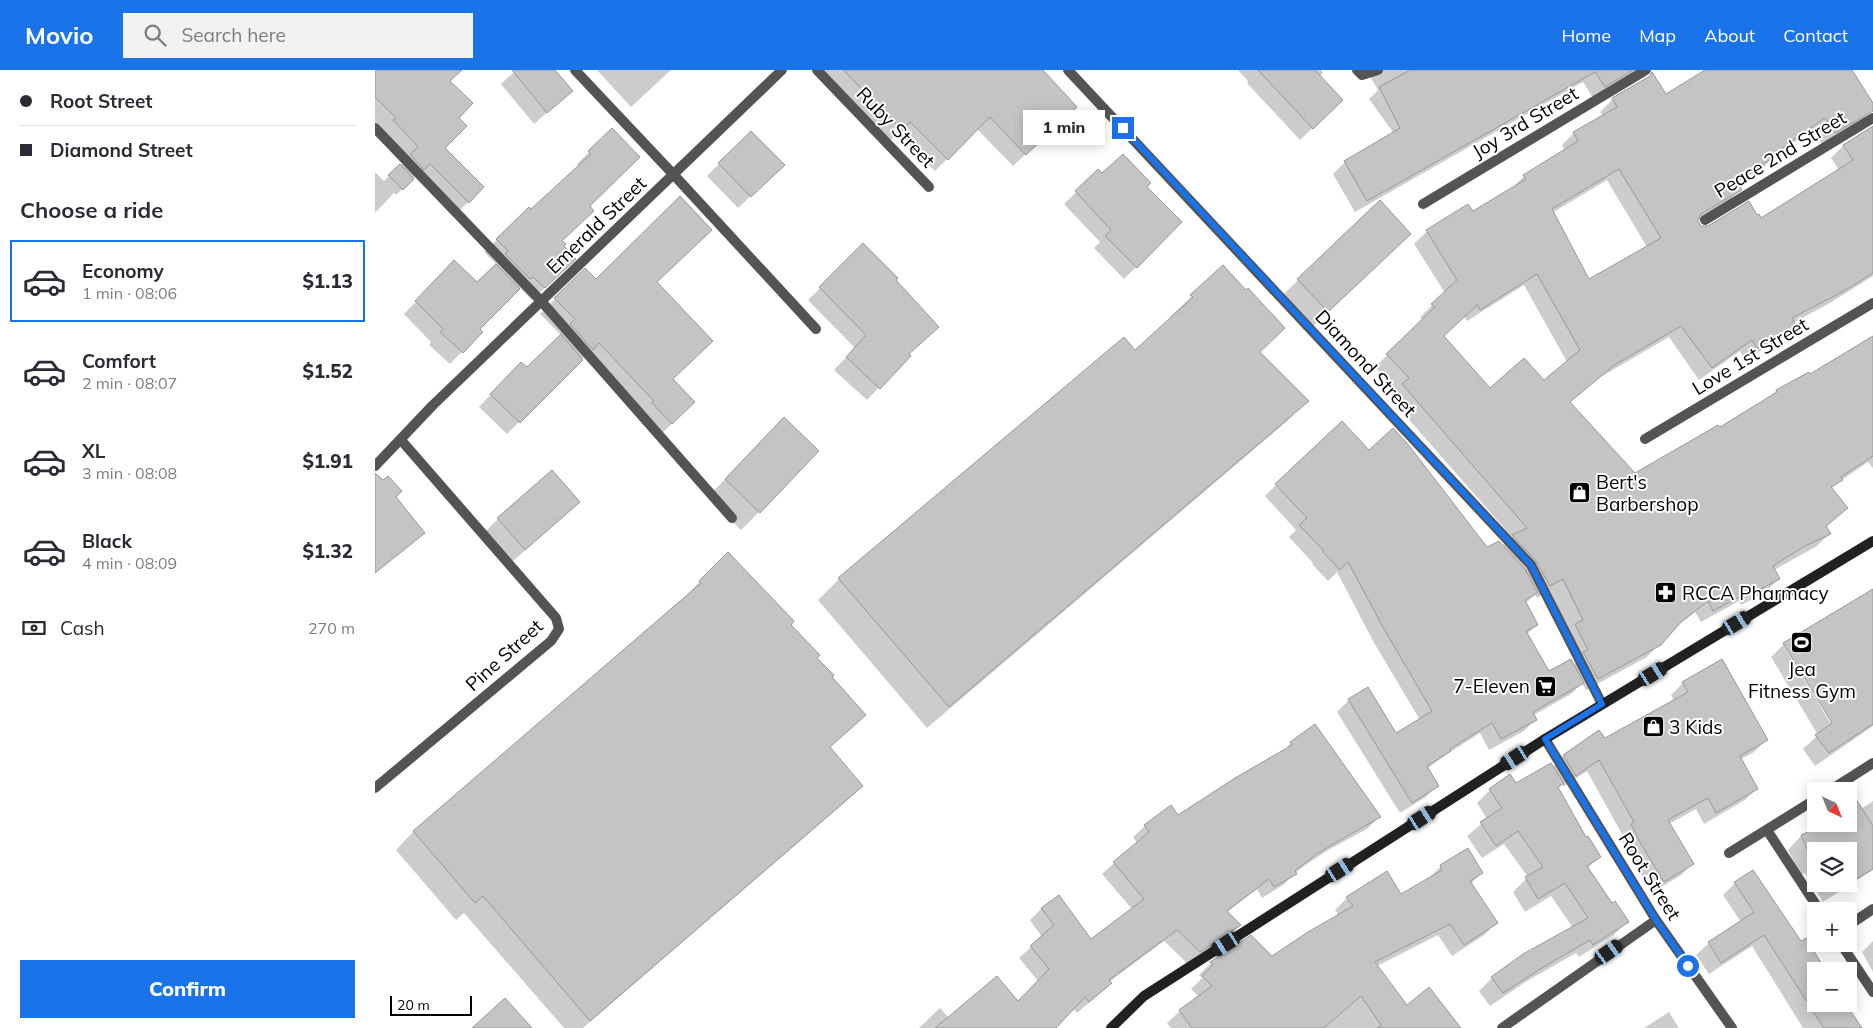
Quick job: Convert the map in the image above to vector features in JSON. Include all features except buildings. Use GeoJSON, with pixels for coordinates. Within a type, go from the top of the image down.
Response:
{"type":"FeatureCollection","features":[{"type":"Feature","properties":{"kind":"main road"},"geometry":{"type":"LineString","coordinates":[[1111,1028],[1144,996],[1545,739],[1873,542]]}},
{"type":"Feature","properties":{"kind":"street"},"geometry":{"type":"LineString","coordinates":[[575,70],[816,329]]}},
{"type":"Feature","properties":{"kind":"street","name":"Emerald Street"},"geometry":{"type":"LineString","coordinates":[[375,466],[433,405],[782,70]]}},
{"type":"Feature","properties":{"kind":"street","name":"Ruby Street"},"geometry":{"type":"LineString","coordinates":[[817,70],[929,187]]}},
{"type":"Feature","properties":{"kind":"street","name":"Diamond Street"},"geometry":{"type":"LineString","coordinates":[[1068,70],[1531,565],[1602,704]]}},
{"type":"Feature","properties":{"kind":"street"},"geometry":{"type":"LineString","coordinates":[[1357,70],[1362,75],[1378,70]]}},
{"type":"Feature","properties":{"kind":"street","name":"Joy 3rd Street"},"geometry":{"type":"LineString","coordinates":[[1423,204],[1646,70]]}},
{"type":"Feature","properties":{"kind":"street","name":"Peace 2nd Street"},"geometry":{"type":"LineString","coordinates":[[1705,220],[1873,118]]}},
{"type":"Feature","properties":{"kind":"street"},"geometry":{"type":"LineString","coordinates":[[375,128],[541,301],[732,518]]}},
{"type":"Feature","properties":{"kind":"street","name":"Love 1st Street"},"geometry":{"type":"LineString","coordinates":[[1645,439],[1873,303]]}},
{"type":"Feature","properties":{"kind":"street","name":"Pine Street"},"geometry":{"type":"LineString","coordinates":[[375,788],[551,641],[559,629],[556,618],[401,440]]}},
{"type":"Feature","properties":{"kind":"street","name":"Root Street"},"geometry":{"type":"LineString","coordinates":[[1545,739],[1656,920],[1732,1028]]}},
{"type":"Feature","properties":{"kind":"street"},"geometry":{"type":"LineString","coordinates":[[1843,782],[1873,763]]}},
{"type":"Feature","properties":{"kind":"street"},"geometry":{"type":"LineString","coordinates":[[1729,853],[1807,805]]}},
{"type":"Feature","properties":{"kind":"street"},"geometry":{"type":"LineString","coordinates":[[1767,830],[1814,902]]}},
{"type":"Feature","properties":{"kind":"street"},"geometry":{"type":"LineString","coordinates":[[1857,920],[1873,909]]}},
{"type":"Feature","properties":{"kind":"street"},"geometry":{"type":"LineString","coordinates":[[1502,1028],[1656,920]]}},
{"type":"Feature","properties":{"kind":"street"},"geometry":{"type":"LineString","coordinates":[[1846,952],[1873,992]]}},
{"type":"Feature","properties":{"kind":"place","name":"Bert's Barbershop"},"geometry":{"type":"Point","coordinates":[1580,493]}},
{"type":"Feature","properties":{"kind":"place","name":"RCCA Pharmacy"},"geometry":{"type":"Point","coordinates":[1666,593]}},
{"type":"Feature","properties":{"kind":"place","name":"Jea Fitness Gym"},"geometry":{"type":"Point","coordinates":[1802,643]}},
{"type":"Feature","properties":{"kind":"place","name":"7-Eleven"},"geometry":{"type":"Point","coordinates":[1546,686]}},
{"type":"Feature","properties":{"kind":"place","name":"3 Kids"},"geometry":{"type":"Point","coordinates":[1653,727]}},
{"type":"Feature","properties":{"kind":"route"},"geometry":{"type":"LineString","coordinates":[[1123,128],[1531,565],[1602,704],[1545,739],[1656,920],[1688,966]]}}]}
